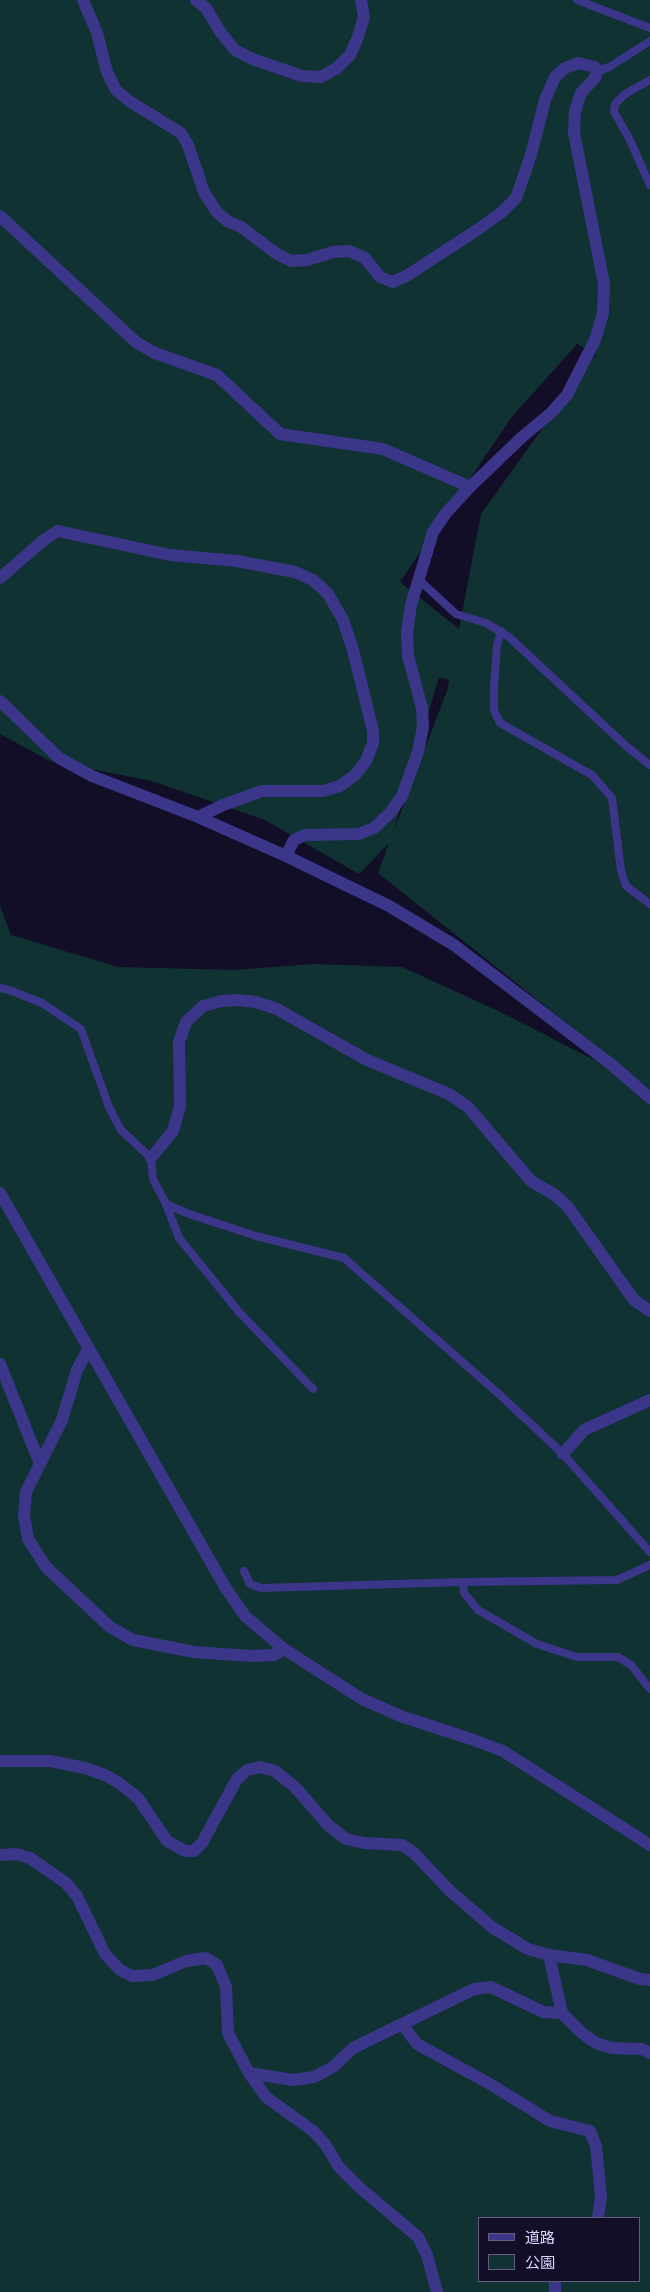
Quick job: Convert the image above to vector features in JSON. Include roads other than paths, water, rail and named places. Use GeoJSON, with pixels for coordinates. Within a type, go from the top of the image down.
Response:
{"type":"FeatureCollection","features":[{"type":"Feature","properties":{"kind":"street"},"geometry":{"type":"LineString","coordinates":[[83,0],[97,33],[107,72],[116,90],[129,101],[181,133],[188,145],[204,192],[216,211],[227,221],[241,226],[276,254],[291,261],[307,260],[333,252],[349,251],[365,258],[380,277],[393,282],[408,276],[480,228],[502,212],[516,198],[531,154],[545,100],[556,77],[565,68],[578,63],[595,68],[597,72],[595,78],[581,93],[575,111],[574,133],[604,284],[603,314],[595,340],[567,394],[551,414],[522,437],[470,487],[446,513],[434,532],[418,579],[411,605],[407,632],[408,656],[422,708],[423,727],[418,752],[402,796],[390,813],[374,828],[359,834],[305,836],[294,840],[286,856]]}},
{"type":"Feature","properties":{"kind":"street"},"geometry":{"type":"LineString","coordinates":[[196,0],[206,8],[221,33],[235,50],[252,59],[302,76],[321,77],[337,68],[350,55],[364,17],[362,0]]}},
{"type":"Feature","properties":{"kind":"street"},"geometry":{"type":"LineString","coordinates":[[0,216],[137,343],[156,353],[217,375],[280,434],[383,449],[470,487]]}},
{"type":"Feature","properties":{"kind":"street"},"geometry":{"type":"LineString","coordinates":[[0,578],[45,539],[58,531],[170,555],[237,561],[295,572],[312,580],[328,594],[343,620],[353,650],[373,731],[373,742],[366,761],[355,775],[340,786],[322,792],[262,792],[223,805],[198,817]]}},
{"type":"Feature","properties":{"kind":"street"},"geometry":{"type":"LineString","coordinates":[[0,701],[59,758],[92,776],[198,817],[286,856],[389,906],[454,945],[612,1064],[650,1098]]}},
{"type":"Feature","properties":{"kind":"street"},"geometry":{"type":"LineString","coordinates":[[151,1158],[173,1131],[180,1106],[179,1042],[186,1022],[203,1006],[222,1001],[256,1002],[277,1008],[366,1060],[449,1094],[468,1107],[530,1181],[555,1195],[568,1207],[634,1300],[650,1311]]}},
{"type":"Feature","properties":{"kind":"street"},"geometry":{"type":"LineString","coordinates":[[0,1193],[225,1587],[245,1616],[284,1649],[362,1699],[403,1717],[502,1751],[650,1845]]}},
{"type":"Feature","properties":{"kind":"street"},"geometry":{"type":"LineString","coordinates":[[88,1349],[76,1370],[62,1420],[26,1492],[24,1515],[28,1538],[46,1568],[110,1627],[133,1640],[194,1652],[251,1656],[274,1655],[284,1649]]}},
{"type":"Feature","properties":{"kind":"street"},"geometry":{"type":"LineString","coordinates":[[0,1364],[40,1464]]}},
{"type":"Feature","properties":{"kind":"street"},"geometry":{"type":"LineString","coordinates":[[563,1454],[584,1430],[650,1400]]}},
{"type":"Feature","properties":{"kind":"street"},"geometry":{"type":"LineString","coordinates":[[0,1761],[50,1761],[85,1768],[105,1775],[138,1798],[168,1841],[185,1851],[194,1850],[202,1843],[237,1779],[247,1770],[260,1767],[275,1771],[295,1787],[328,1825],[346,1839],[364,1843],[402,1845],[414,1853],[449,1890],[493,1928],[528,1949],[550,1955],[587,1960],[640,1979],[650,1980]]}},
{"type":"Feature","properties":{"kind":"street"},"geometry":{"type":"LineString","coordinates":[[0,1855],[16,1854],[30,1858],[66,1883],[77,1896],[105,1954],[120,1970],[132,1976],[153,1975],[186,1962],[206,1958],[217,1965],[226,1987],[228,2033],[249,2073],[266,2097],[313,2131],[325,2144],[339,2167],[359,2187],[418,2237],[428,2255],[437,2292]]}},
{"type":"Feature","properties":{"kind":"street"},"geometry":{"type":"LineString","coordinates":[[550,1955],[562,2013],[583,2034],[596,2043],[612,2048],[642,2050],[650,2053]]}},
{"type":"Feature","properties":{"kind":"street"},"geometry":{"type":"LineString","coordinates":[[249,2073],[293,2080],[314,2077],[333,2067],[353,2048],[474,1989],[491,1987],[543,2012],[562,2013]]}},
{"type":"Feature","properties":{"kind":"street"},"geometry":{"type":"LineString","coordinates":[[402,2024],[417,2044],[490,2084],[550,2121],[590,2132],[596,2146],[601,2196],[598,2217]]}},
{"type":"Feature","properties":{"kind":"lane"},"geometry":{"type":"LineString","coordinates":[[577,0],[650,28]]}},
{"type":"Feature","properties":{"kind":"lane"},"geometry":{"type":"LineString","coordinates":[[597,72],[611,66],[650,41]]}},
{"type":"Feature","properties":{"kind":"lane"},"geometry":{"type":"LineString","coordinates":[[650,80],[625,94],[615,104],[614,112],[629,138],[650,185]]}},
{"type":"Feature","properties":{"kind":"lane"},"geometry":{"type":"LineString","coordinates":[[418,579],[456,614],[486,623],[501,631],[626,746],[650,765]]}},
{"type":"Feature","properties":{"kind":"lane"},"geometry":{"type":"LineString","coordinates":[[501,631],[497,645],[494,687],[494,710],[500,723],[592,775],[612,798],[621,871],[626,886],[650,904]]}},
{"type":"Feature","properties":{"kind":"lane"},"geometry":{"type":"LineString","coordinates":[[0,988],[42,1003],[81,1029],[108,1107],[121,1130],[151,1158],[153,1179],[166,1204],[179,1238],[239,1312],[313,1389]]}},
{"type":"Feature","properties":{"kind":"lane"},"geometry":{"type":"LineString","coordinates":[[166,1204],[189,1214],[256,1236],[344,1258],[486,1382],[563,1454],[650,1552]]}},
{"type":"Feature","properties":{"kind":"lane"},"geometry":{"type":"LineString","coordinates":[[244,1571],[250,1584],[260,1588],[618,1580],[650,1565]]}},
{"type":"Feature","properties":{"kind":"lane"},"geometry":{"type":"LineString","coordinates":[[463,1582],[464,1593],[478,1610],[537,1644],[577,1657],[618,1657],[631,1665],[650,1690]]}}]}
